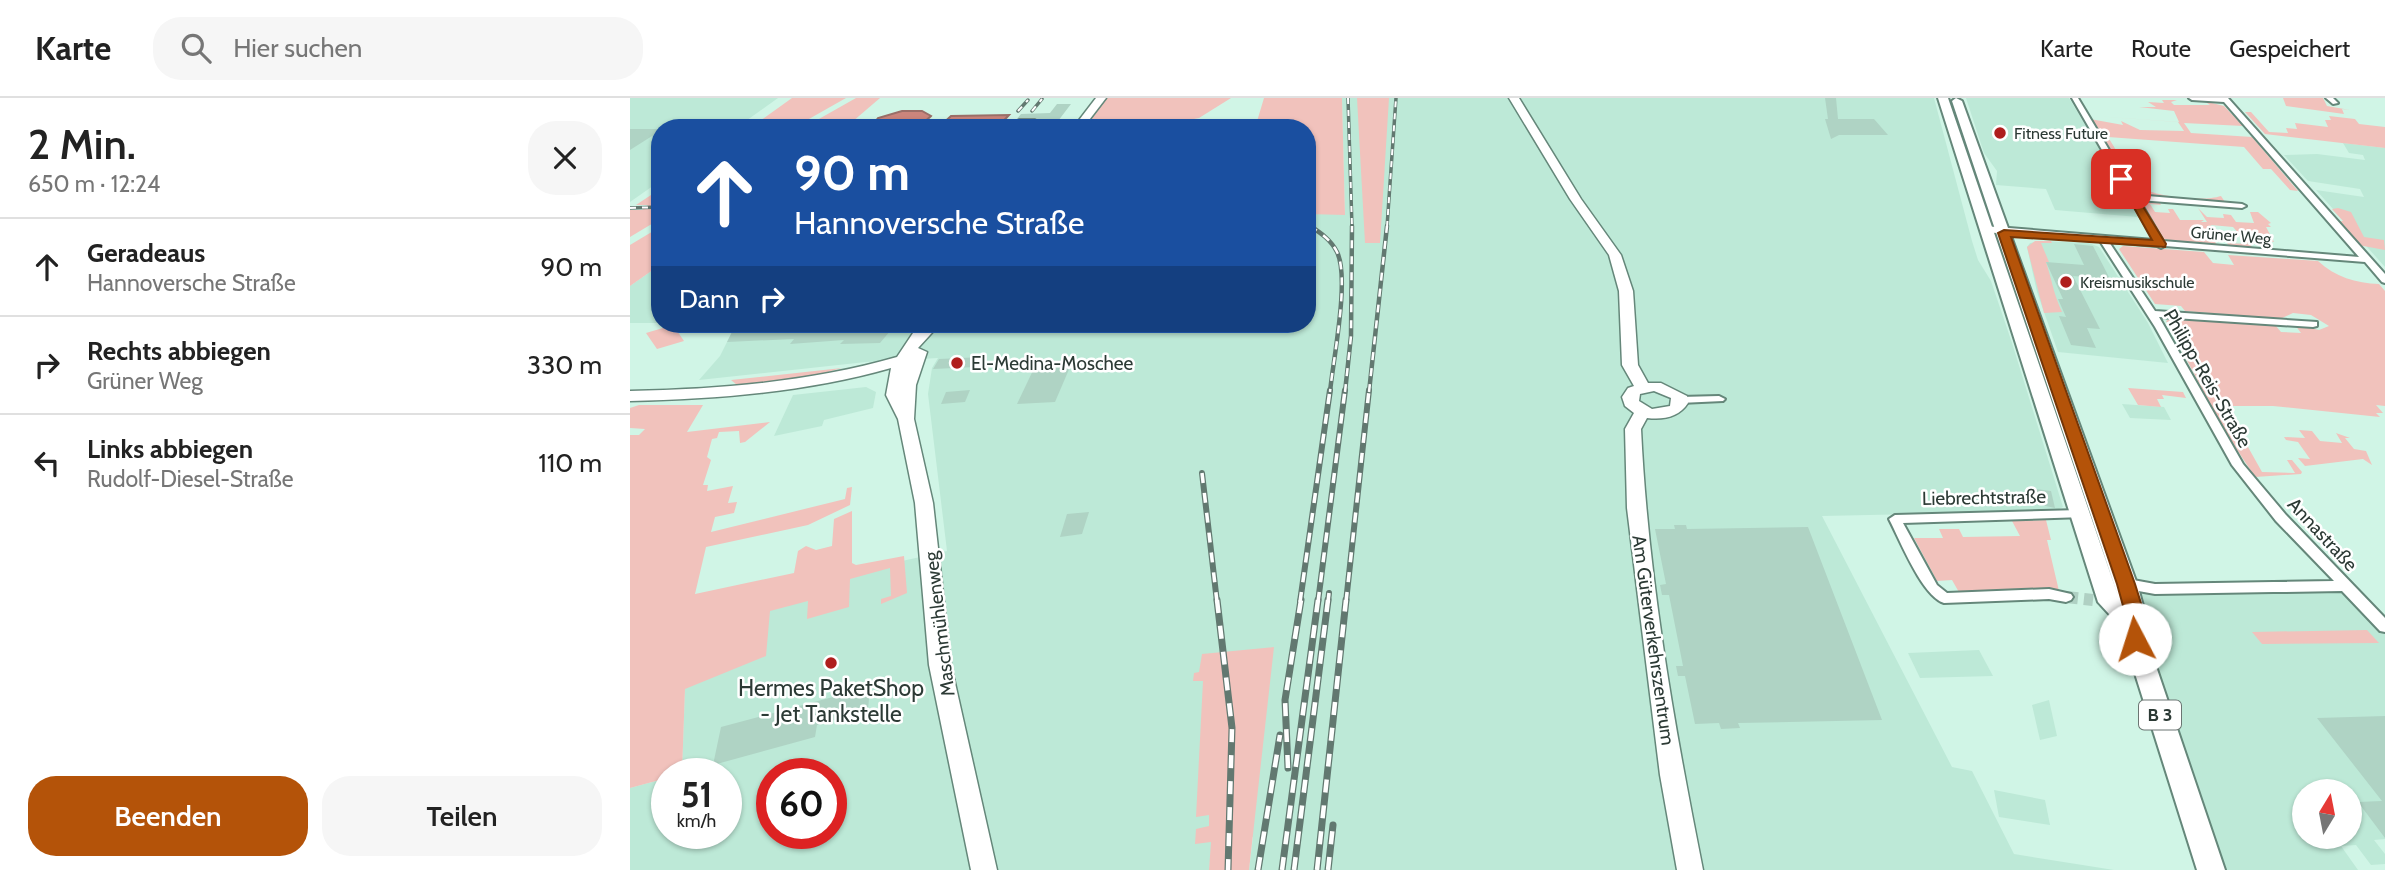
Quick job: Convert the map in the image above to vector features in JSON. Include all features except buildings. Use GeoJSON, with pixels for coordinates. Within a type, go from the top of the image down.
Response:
{"type":"FeatureCollection","features":[{"type":"Feature","properties":{"kind":"main road","name":"B 3"},"geometry":{"type":"LineString","coordinates":[[1942,98],[2132,585],[2134,613],[2130,622]]}},
{"type":"Feature","properties":{"kind":"main road","name":"B 3"},"geometry":{"type":"LineString","coordinates":[[1956,98],[2080,514],[2101,594],[2130,622],[2211,870]]}},
{"type":"Feature","properties":{"kind":"street"},"geometry":{"type":"LineString","coordinates":[[1085,119],[1101,98]]}},
{"type":"Feature","properties":{"kind":"street","name":"Am Güterverkehrszentrum"},"geometry":{"type":"LineString","coordinates":[[1514,98],[1576,200],[1615,255],[1626,291],[1629,361],[1642,387],[1630,397],[1634,407],[1642,411],[1633,429],[1636,509],[1672,775],[1689,870]]}},
{"type":"Feature","properties":{"kind":"street"},"geometry":{"type":"LineString","coordinates":[[2075,98],[2161,244]]}},
{"type":"Feature","properties":{"kind":"street"},"geometry":{"type":"LineString","coordinates":[[2192,98],[2225,99],[2385,280]]}},
{"type":"Feature","properties":{"kind":"street"},"geometry":{"type":"LineString","coordinates":[[2132,197],[2242,206]]}},
{"type":"Feature","properties":{"kind":"street","name":"Grüner Weg"},"geometry":{"type":"LineString","coordinates":[[1994,231],[2368,260]]}},
{"type":"Feature","properties":{"kind":"street","name":"Philipp-Reis-Straße"},"geometry":{"type":"LineString","coordinates":[[2104,240],[2151,314],[2213,426],[2262,496]]}},
{"type":"Feature","properties":{"kind":"street"},"geometry":{"type":"LineString","coordinates":[[2151,314],[2313,324]]}},
{"type":"Feature","properties":{"kind":"street"},"geometry":{"type":"LineString","coordinates":[[630,396],[673,395],[802,382],[907,366],[918,336],[922,333]]}},
{"type":"Feature","properties":{"kind":"street","name":"Maschmühlenweg"},"geometry":{"type":"LineString","coordinates":[[907,366],[894,395],[906,419],[924,503],[940,665],[984,870]]}},
{"type":"Feature","properties":{"kind":"street"},"geometry":{"type":"LineString","coordinates":[[1642,387],[1667,389],[1680,400],[1719,399]]}},
{"type":"Feature","properties":{"kind":"street"},"geometry":{"type":"LineString","coordinates":[[1642,411],[1654,414],[1672,412],[1679,406],[1680,400]]}},
{"type":"Feature","properties":{"kind":"street","name":"Annastraße"},"geometry":{"type":"LineString","coordinates":[[2262,496],[2385,627]]}},
{"type":"Feature","properties":{"kind":"street","name":"Liebrechtstraße"},"geometry":{"type":"LineString","coordinates":[[2067,597],[2049,594],[1944,598],[1932,588],[1895,519],[2080,514]]}},
{"type":"Feature","properties":{"kind":"street"},"geometry":{"type":"LineString","coordinates":[[2101,594],[2132,585],[2155,589],[2346,586]]}},
{"type":"Feature","properties":{"kind":"shaded area"},"geometry":{"type":"Polygon","coordinates":[[[630,98],[778,98],[749,119],[651,119],[651,187],[630,202],[630,98]]]}},
{"type":"Feature","properties":{"kind":"shaded area"},"geometry":{"type":"Polygon","coordinates":[[[792,98],[846,98],[809,119],[763,119],[792,98]]]}},
{"type":"Feature","properties":{"kind":"shaded area"},"geometry":{"type":"Polygon","coordinates":[[[856,98],[880,98],[856,119],[819,119],[856,98]]]}},
{"type":"Feature","properties":{"kind":"shaded area"},"geometry":{"type":"Polygon","coordinates":[[[1107,98],[1231,98],[1194,119],[1092,119],[1107,98]]]}},
{"type":"Feature","properties":{"kind":"shaded area"},"geometry":{"type":"Polygon","coordinates":[[[1264,98],[1342,98],[1345,215],[1316,214],[1316,119],[1258,119],[1264,98]]]}},
{"type":"Feature","properties":{"kind":"shaded area"},"geometry":{"type":"Polygon","coordinates":[[[1342,98],[1934,98],[1972,241],[1978,260],[1991,281],[2063,507],[2055,511],[1822,516],[1952,767],[1972,771],[2014,854],[2114,870],[1249,870],[1253,837],[1212,842],[1209,870],[630,870],[630,788],[651,782],[651,849],[742,849],[742,758],[683,758],[685,688],[683,610],[947,551],[928,394],[932,368],[938,358],[866,362],[699,380],[720,356],[732,333],[1316,333],[1316,214],[1345,214],[1342,98]]]}},
{"type":"Feature","properties":{"kind":"shaded area"},"geometry":{"type":"Polygon","coordinates":[[[1357,98],[1389,98],[1380,243],[1365,243],[1357,98]]]}},
{"type":"Feature","properties":{"kind":"shaded area"},"geometry":{"type":"Polygon","coordinates":[[[1966,98],[2069,98],[2086,126],[2101,127],[2144,196],[2126,196],[2138,217],[2055,210],[2046,189],[1996,185],[1997,171],[1984,153],[1966,98]]]}},
{"type":"Feature","properties":{"kind":"shaded area"},"geometry":{"type":"Polygon","coordinates":[[[2283,98],[2323,98],[2327,106],[2350,110],[2342,109],[2344,114],[2286,106],[2283,98]]]}},
{"type":"Feature","properties":{"kind":"shaded area"},"geometry":{"type":"Polygon","coordinates":[[[2162,100],[2177,100],[2171,102],[2174,105],[2210,105],[2204,101],[2224,106],[2243,126],[2184,123],[2191,133],[2252,137],[2298,191],[2290,190],[2271,169],[2263,169],[2244,147],[2108,137],[2138,186],[2145,190],[2203,199],[2221,196],[2225,202],[2137,195],[2090,119],[2123,125],[2121,121],[2140,130],[2184,131],[2178,122],[2094,116],[2179,122],[2174,111],[2139,107],[2156,107],[2148,102],[2164,103],[2162,100]]]}},
{"type":"Feature","properties":{"kind":"shaded area"},"geometry":{"type":"Polygon","coordinates":[[[902,111],[922,111],[931,116],[927,119],[878,118],[902,111]]]}},
{"type":"Feature","properties":{"kind":"shaded area"},"geometry":{"type":"Polygon","coordinates":[[[2245,112],[2251,112],[2269,132],[2288,133],[2286,128],[2297,129],[2295,123],[2328,127],[2325,120],[2331,120],[2329,116],[2355,119],[2359,124],[2385,127],[2385,148],[2265,134],[2245,112]]]}},
{"type":"Feature","properties":{"kind":"shaded area"},"geometry":{"type":"Polygon","coordinates":[[[1009,115],[1005,119],[948,119],[951,116],[1009,115]]]}},
{"type":"Feature","properties":{"kind":"shaded area"},"geometry":{"type":"Polygon","coordinates":[[[2343,143],[2385,148],[2385,267],[2316,190],[2364,197],[2360,189],[2308,181],[2284,155],[2317,154],[2365,160],[2363,155],[2349,153],[2343,143]]]}},
{"type":"Feature","properties":{"kind":"shaded area"},"geometry":{"type":"Polygon","coordinates":[[[651,195],[651,224],[630,237],[630,210],[642,210],[648,205],[636,205],[651,195]]]}},
{"type":"Feature","properties":{"kind":"shaded area"},"geometry":{"type":"Polygon","coordinates":[[[2140,202],[2159,202],[2161,205],[2150,204],[2155,212],[2170,213],[2168,209],[2173,209],[2180,220],[2204,220],[2201,222],[2207,222],[2198,208],[2207,217],[2224,218],[2223,214],[2231,215],[2236,222],[2254,223],[2250,212],[2258,212],[2271,223],[2268,224],[2271,227],[2266,227],[2274,242],[2250,238],[2252,241],[2248,242],[2253,248],[2230,247],[2227,243],[2248,244],[2233,227],[2211,225],[2213,231],[2207,231],[2218,246],[2163,239],[2140,202]]]}},
{"type":"Feature","properties":{"kind":"shaded area"},"geometry":{"type":"Polygon","coordinates":[[[2332,209],[2351,212],[2364,237],[2384,240],[2385,250],[2358,245],[2337,222],[2343,221],[2332,209]]]}},
{"type":"Feature","properties":{"kind":"shaded area"},"geometry":{"type":"Polygon","coordinates":[[[651,232],[651,271],[630,286],[630,245],[651,232]]]}},
{"type":"Feature","properties":{"kind":"shaded area"},"geometry":{"type":"Polygon","coordinates":[[[2035,241],[2052,243],[2041,243],[2049,262],[2046,262],[2062,312],[2044,313],[2027,247],[2035,241]]]}},
{"type":"Feature","properties":{"kind":"shaded area"},"geometry":{"type":"Polygon","coordinates":[[[2030,243],[2089,243],[2099,247],[2148,323],[2168,363],[2058,352],[2037,292],[2027,247],[2030,243]]]}},
{"type":"Feature","properties":{"kind":"shaded area"},"geometry":{"type":"Polygon","coordinates":[[[2123,246],[2204,252],[2213,263],[2234,265],[2228,255],[2318,261],[2346,278],[2379,284],[2385,291],[2385,406],[2376,405],[2383,413],[2376,413],[2380,417],[2273,406],[2225,406],[2262,472],[2295,473],[2287,460],[2292,460],[2302,472],[2301,474],[2255,477],[2224,430],[2166,321],[2171,318],[2275,325],[2281,332],[2301,333],[2295,325],[2319,330],[2329,326],[2311,315],[2293,313],[2280,319],[2185,311],[2181,306],[2155,304],[2119,249],[2123,246]]]}},
{"type":"Feature","properties":{"kind":"shaded area"},"geometry":{"type":"Polygon","coordinates":[[[651,271],[651,323],[630,323],[630,286],[651,271]]]}},
{"type":"Feature","properties":{"kind":"shaded area"},"geometry":{"type":"Polygon","coordinates":[[[646,333],[678,333],[684,341],[657,349],[646,333]]]}},
{"type":"Feature","properties":{"kind":"shaded area"},"geometry":{"type":"Polygon","coordinates":[[[842,368],[810,377],[737,385],[731,380],[842,368]]]}},
{"type":"Feature","properties":{"kind":"shaded area"},"geometry":{"type":"Polygon","coordinates":[[[866,387],[876,392],[873,408],[824,420],[822,426],[774,436],[793,395],[866,387]]]}},
{"type":"Feature","properties":{"kind":"shaded area"},"geometry":{"type":"Polygon","coordinates":[[[2128,388],[2183,392],[2186,398],[2162,395],[2164,399],[2157,399],[2161,407],[2138,405],[2128,388]]]}},
{"type":"Feature","properties":{"kind":"shaded area"},"geometry":{"type":"Polygon","coordinates":[[[2122,404],[2164,407],[2171,420],[2130,418],[2122,404]]]}},
{"type":"Feature","properties":{"kind":"shaded area"},"geometry":{"type":"Polygon","coordinates":[[[639,405],[703,405],[687,432],[770,422],[745,442],[740,443],[739,431],[719,432],[717,438],[712,439],[707,457],[711,460],[703,485],[708,485],[707,491],[733,486],[728,503],[737,502],[734,513],[715,517],[711,532],[845,499],[847,488],[852,487],[850,505],[808,525],[706,547],[695,594],[794,573],[798,551],[806,546],[816,550],[832,546],[834,519],[852,511],[852,563],[856,565],[904,556],[907,593],[881,604],[881,599],[891,596],[890,568],[850,579],[849,607],[807,619],[808,601],[770,611],[766,656],[685,689],[683,758],[651,758],[651,782],[630,788],[630,435],[639,435],[645,429],[630,428],[630,408],[639,405]]]}},
{"type":"Feature","properties":{"kind":"shaded area"},"geometry":{"type":"Polygon","coordinates":[[[2299,430],[2312,431],[2320,441],[2342,443],[2336,433],[2350,438],[2345,438],[2354,449],[2366,451],[2372,465],[2363,459],[2305,466],[2298,458],[2310,459],[2298,442],[2286,440],[2284,437],[2305,438],[2299,430]]]}},
{"type":"Feature","properties":{"kind":"shaded area"},"geometry":{"type":"Polygon","coordinates":[[[2046,520],[2051,540],[2047,540],[2059,591],[1960,594],[1952,580],[1937,581],[1914,538],[1943,538],[1939,529],[1959,529],[1963,537],[2020,536],[2012,521],[2046,520]]]}},
{"type":"Feature","properties":{"kind":"shaded area"},"geometry":{"type":"Polygon","coordinates":[[[2121,586],[2344,589],[2385,631],[2385,839],[2374,840],[2385,854],[2385,864],[2371,865],[2359,849],[2362,849],[2362,779],[2292,779],[2292,849],[2343,849],[2358,870],[2216,870],[2121,586]]]}},
{"type":"Feature","properties":{"kind":"shaded area"},"geometry":{"type":"Polygon","coordinates":[[[2367,630],[2379,643],[2262,644],[2252,632],[2367,630]]]}},
{"type":"Feature","properties":{"kind":"shaded area"},"geometry":{"type":"Polygon","coordinates":[[[1274,647],[1249,870],[1209,870],[1211,842],[1195,844],[1196,829],[1209,826],[1209,815],[1196,817],[1203,681],[1193,681],[1194,673],[1199,672],[1202,654],[1274,647]]]}},
{"type":"Feature","properties":{"kind":"shaded area"},"geometry":{"type":"Polygon","coordinates":[[[1979,650],[1993,676],[1920,678],[1908,653],[1979,650]]]}},
{"type":"Feature","properties":{"kind":"shaded area"},"geometry":{"type":"Polygon","coordinates":[[[2049,700],[2057,736],[2040,740],[2032,705],[2049,700]]]}},
{"type":"Feature","properties":{"kind":"shaded area"},"geometry":{"type":"Polygon","coordinates":[[[1994,790],[2045,800],[2050,825],[1999,817],[1994,790]]]}},
{"type":"Feature","properties":{"kind":"tunnel"},"geometry":{"type":"LineString","coordinates":[[2066,597],[2093,600]]}},
{"type":"Feature","properties":{"kind":"railway"},"geometry":{"type":"LineString","coordinates":[[1348,98],[1352,227]]}},
{"type":"Feature","properties":{"kind":"railway"},"geometry":{"type":"LineString","coordinates":[[1387,227],[1396,98]]}},
{"type":"Feature","properties":{"kind":"railway"},"geometry":{"type":"LineString","coordinates":[[1032,111],[1042,99]]}},
{"type":"Feature","properties":{"kind":"railway"},"geometry":{"type":"LineString","coordinates":[[1018,111],[1028,100]]}},
{"type":"Feature","properties":{"kind":"railway"},"geometry":{"type":"LineString","coordinates":[[630,208],[651,207]]}},
{"type":"Feature","properties":{"kind":"railway"},"geometry":{"type":"LineString","coordinates":[[1369,392],[1387,226]]}},
{"type":"Feature","properties":{"kind":"railway"},"geometry":{"type":"LineString","coordinates":[[1345,392],[1351,336],[1352,227]]}},
{"type":"Feature","properties":{"kind":"railway"},"geometry":{"type":"LineString","coordinates":[[1316,230],[1332,244],[1341,264],[1340,320],[1330,392]]}},
{"type":"Feature","properties":{"kind":"railway"},"geometry":{"type":"LineString","coordinates":[[1300,602],[1330,390]]}},
{"type":"Feature","properties":{"kind":"railway"},"geometry":{"type":"LineString","coordinates":[[1318,602],[1345,390]]}},
{"type":"Feature","properties":{"kind":"railway"},"geometry":{"type":"LineString","coordinates":[[1346,602],[1369,390]]}},
{"type":"Feature","properties":{"kind":"railway"},"geometry":{"type":"LineString","coordinates":[[1202,473],[1217,602]]}},
{"type":"Feature","properties":{"kind":"railway"},"geometry":{"type":"LineString","coordinates":[[1328,602],[1329,593]]}},
{"type":"Feature","properties":{"kind":"railway"},"geometry":{"type":"LineString","coordinates":[[1217,600],[1232,728],[1228,870]]}},
{"type":"Feature","properties":{"kind":"railway"},"geometry":{"type":"LineString","coordinates":[[1288,768],[1285,700],[1301,600]]}},
{"type":"Feature","properties":{"kind":"railway"},"geometry":{"type":"LineString","coordinates":[[1282,870],[1318,600]]}},
{"type":"Feature","properties":{"kind":"railway"},"geometry":{"type":"LineString","coordinates":[[1294,870],[1328,600]]}},
{"type":"Feature","properties":{"kind":"railway"},"geometry":{"type":"LineString","coordinates":[[1317,870],[1346,600]]}},
{"type":"Feature","properties":{"kind":"railway"},"geometry":{"type":"LineString","coordinates":[[1258,870],[1280,735]]}},
{"type":"Feature","properties":{"kind":"railway"},"geometry":{"type":"LineString","coordinates":[[1328,870],[1333,825]]}},
{"type":"Feature","properties":{"kind":"place","name":"Fitness Future"},"geometry":{"type":"Point","coordinates":[2000,133]}},
{"type":"Feature","properties":{"kind":"place","name":"Kreismusikschule"},"geometry":{"type":"Point","coordinates":[2066,282]}},
{"type":"Feature","properties":{"kind":"place","name":"El-Medina-Moschee"},"geometry":{"type":"Point","coordinates":[957,363]}},
{"type":"Feature","properties":{"kind":"place","name":"Hermes PaketShop - Jet Tankstelle"},"geometry":{"type":"Point","coordinates":[831,663]}},
{"type":"Feature","properties":{"kind":"route"},"geometry":{"type":"LineString","coordinates":[[2121,179],[2161,244],[2004,233],[2126,584],[2134,613],[2130,622],[2135,639]]}}]}
